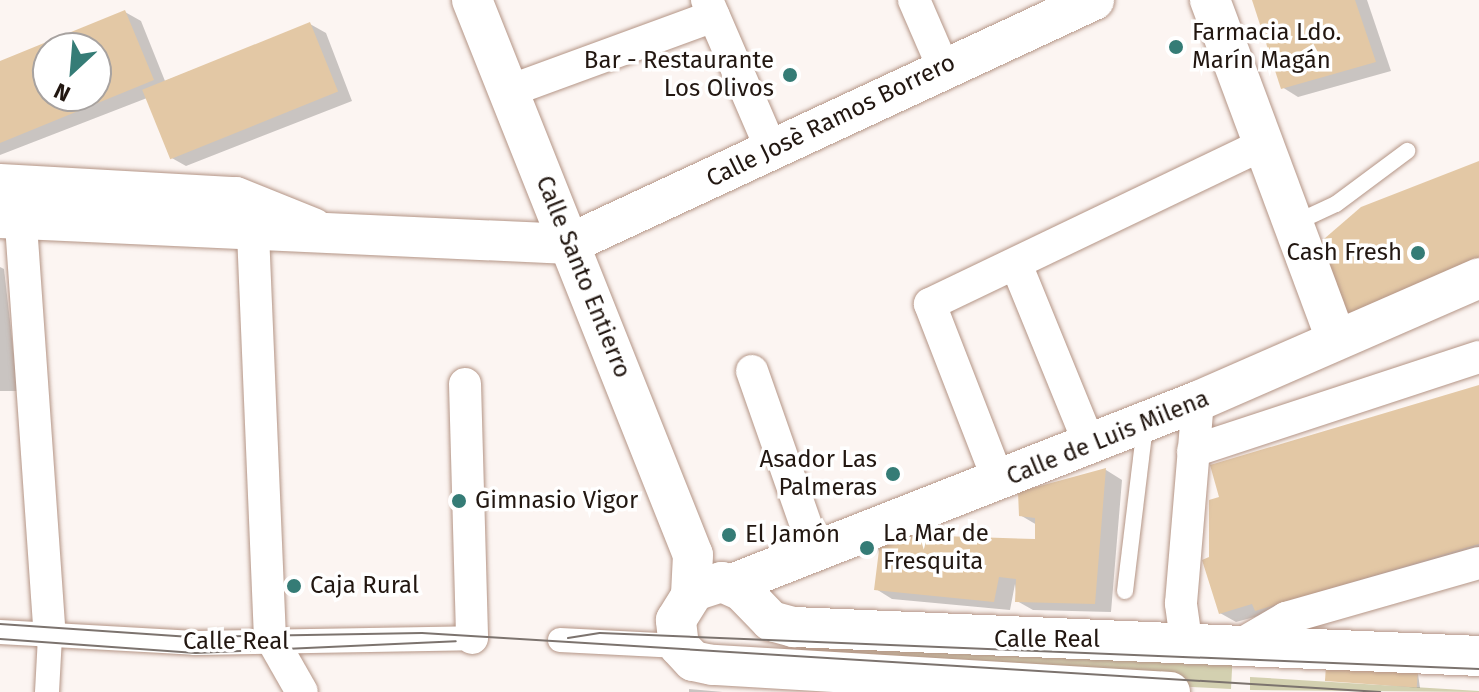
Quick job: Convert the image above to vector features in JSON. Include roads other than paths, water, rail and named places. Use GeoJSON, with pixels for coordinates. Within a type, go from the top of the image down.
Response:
{"type":"FeatureCollection","features":[{"type":"Feature","properties":{"kind":"street","name":"Calle Santo Entierro"},"geometry":{"type":"LineString","coordinates":[[472,0],[693,555]]}},
{"type":"Feature","properties":{"kind":"street"},"geometry":{"type":"LineString","coordinates":[[914,0],[943,67]]}},
{"type":"Feature","properties":{"kind":"street","name":"Calle Josè Ramos Borrero"},"geometry":{"type":"LineString","coordinates":[[569,244],[772,151],[943,67],[1094,0]]}},
{"type":"Feature","properties":{"kind":"street"},"geometry":{"type":"LineString","coordinates":[[1210,0],[1266,143],[1336,339]]}},
{"type":"Feature","properties":{"kind":"street"},"geometry":{"type":"LineString","coordinates":[[509,91],[710,8],[772,151]]}},
{"type":"Feature","properties":{"kind":"street"},"geometry":{"type":"LineString","coordinates":[[999,482],[930,304],[1266,143]]}},
{"type":"Feature","properties":{"kind":"street"},"geometry":{"type":"LineString","coordinates":[[9,201],[236,197],[317,229]]}},
{"type":"Feature","properties":{"kind":"street"},"geometry":{"type":"LineString","coordinates":[[236,197],[253,233],[272,644],[302,692]]}},
{"type":"Feature","properties":{"kind":"street"},"geometry":{"type":"LineString","coordinates":[[9,201],[253,233],[317,229],[569,244]]}},
{"type":"Feature","properties":{"kind":"street"},"geometry":{"type":"LineString","coordinates":[[9,201],[50,636],[47,692]]}},
{"type":"Feature","properties":{"kind":"street"},"geometry":{"type":"LineString","coordinates":[[1016,264],[1090,445]]}},
{"type":"Feature","properties":{"kind":"street","name":"Calle de Luis Milena"},"geometry":{"type":"LineString","coordinates":[[723,590],[772,565],[999,482],[1146,423],[1479,278]]}},
{"type":"Feature","properties":{"kind":"street"},"geometry":{"type":"LineString","coordinates":[[1193,451],[1479,357]]}},
{"type":"Feature","properties":{"kind":"street"},"geometry":{"type":"LineString","coordinates":[[752,371],[815,551]]}},
{"type":"Feature","properties":{"kind":"street"},"geometry":{"type":"LineString","coordinates":[[465,384],[472,638]]}},
{"type":"Feature","properties":{"kind":"street"},"geometry":{"type":"LineString","coordinates":[[1186,640],[1181,603],[1198,401]]}},
{"type":"Feature","properties":{"kind":"street","name":"Calle Real"},"geometry":{"type":"LineString","coordinates":[[693,555],[723,590],[771,621],[794,627],[1005,641],[1186,640],[1479,656]]}},
{"type":"Feature","properties":{"kind":"street"},"geometry":{"type":"LineString","coordinates":[[1243,643],[1286,618],[1479,563]]}},
{"type":"Feature","properties":{"kind":"street"},"geometry":{"type":"LineString","coordinates":[[679,646],[676,620],[723,590]]}},
{"type":"Feature","properties":{"kind":"street","name":"Calle Real"},"geometry":{"type":"LineString","coordinates":[[0,632],[272,644],[472,638]]}},
{"type":"Feature","properties":{"kind":"street","name":"Calle Real"},"geometry":{"type":"LineString","coordinates":[[560,640],[679,646],[693,661],[805,682],[1170,692]]}},
{"type":"Feature","properties":{"kind":"lane"},"geometry":{"type":"LineString","coordinates":[[1295,223],[1336,204],[1407,151]]}},
{"type":"Feature","properties":{"kind":"lane"},"geometry":{"type":"LineString","coordinates":[[1125,591],[1146,423]]}},
{"type":"Feature","properties":{"kind":"tram line"},"geometry":{"type":"LineString","coordinates":[[0,624],[191,637],[422,633],[1380,692]]}},
{"type":"Feature","properties":{"kind":"tram line"},"geometry":{"type":"LineString","coordinates":[[568,638],[600,633],[1479,669]]}},
{"type":"Feature","properties":{"kind":"tram line"},"geometry":{"type":"LineString","coordinates":[[0,639],[196,653],[456,641]]}},
{"type":"Feature","properties":{"kind":"place","name":"Farmacia Ldo. Marín Magán"},"geometry":{"type":"Point","coordinates":[1176,47]}},
{"type":"Feature","properties":{"kind":"place","name":"Bar - Restaurante Los Olivos"},"geometry":{"type":"Point","coordinates":[790,75]}},
{"type":"Feature","properties":{"kind":"place","name":"Cash Fresh"},"geometry":{"type":"Point","coordinates":[1418,253]}},
{"type":"Feature","properties":{"kind":"place","name":"Asador Las Palmeras"},"geometry":{"type":"Point","coordinates":[893,474]}},
{"type":"Feature","properties":{"kind":"place","name":"Gimnasio Vigor"},"geometry":{"type":"Point","coordinates":[459,501]}},
{"type":"Feature","properties":{"kind":"place","name":"El Jamón"},"geometry":{"type":"Point","coordinates":[729,535]}},
{"type":"Feature","properties":{"kind":"place","name":"La Mar de Fresquita"},"geometry":{"type":"Point","coordinates":[867,548]}},
{"type":"Feature","properties":{"kind":"place","name":"Caja Rural"},"geometry":{"type":"Point","coordinates":[294,586]}}]}
